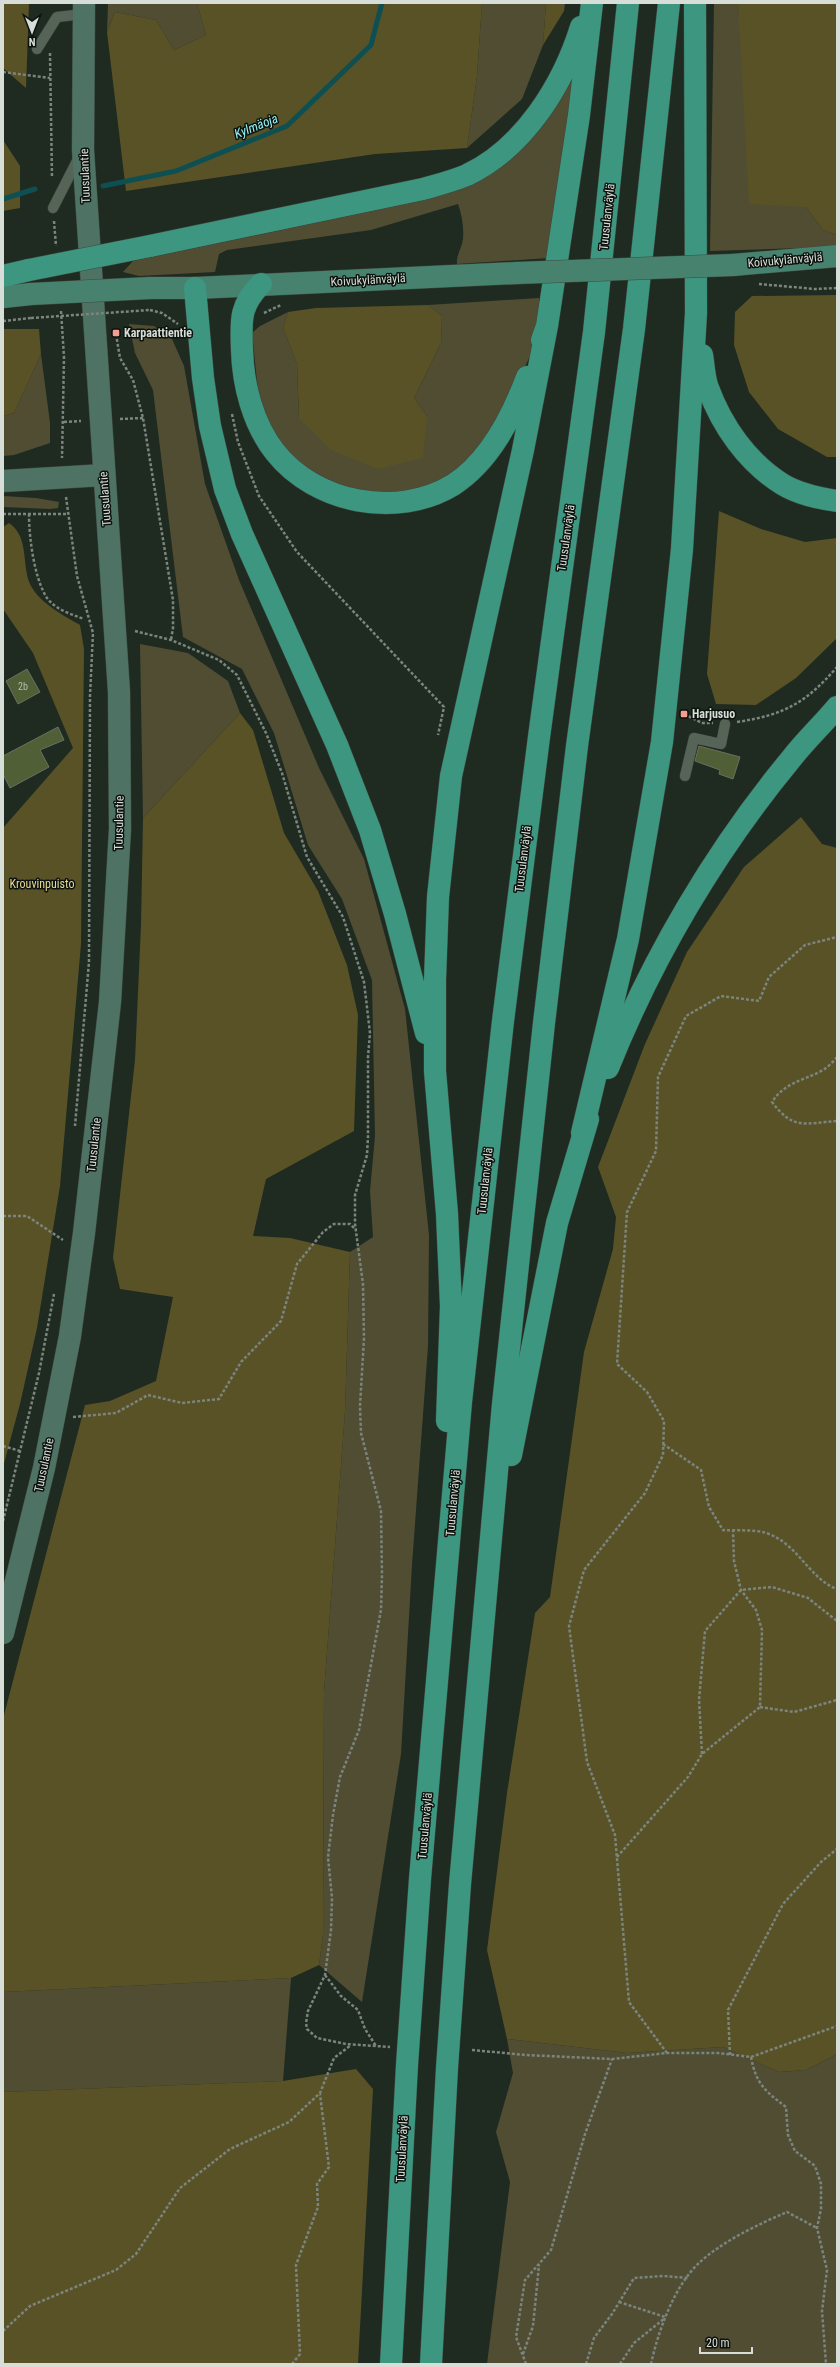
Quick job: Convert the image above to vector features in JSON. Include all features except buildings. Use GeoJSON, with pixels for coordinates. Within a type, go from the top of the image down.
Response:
{"type":"FeatureCollection","features":[{"type":"Feature","properties":{"kind":"highway"},"geometry":{"type":"LineString","coordinates":[[3,276],[403,194],[467,175],[505,151],[529,125],[554,88],[576,42],[589,3]]}},
{"type":"Feature","properties":{"kind":"highway"},"geometry":{"type":"LineString","coordinates":[[448,1555],[447,1387],[451,1306],[447,1214],[435,1071],[435,980],[438,897],[451,776],[523,450],[547,326],[579,115],[592,3]]}},
{"type":"Feature","properties":{"kind":"highway","name":"Tuusulanväylä"},"geometry":{"type":"LineString","coordinates":[[391,2364],[406,2073],[420,1886],[461,1402],[503,1021],[540,729],[594,332],[628,3]]}},
{"type":"Feature","properties":{"kind":"highway"},"geometry":{"type":"LineString","coordinates":[[431,2364],[446,2076],[460,1884],[503,1404],[545,1015],[578,738],[634,329],[668,3]]}},
{"type":"Feature","properties":{"kind":"highway"},"geometry":{"type":"LineString","coordinates":[[489,1570],[557,1223],[582,1133],[628,939],[662,742],[682,549],[696,313],[695,3]]}},
{"type":"Feature","properties":{"kind":"highway"},"geometry":{"type":"LineString","coordinates":[[261,284],[250,295],[243,309],[241,324],[243,369],[251,405],[259,427],[275,452],[299,475],[325,491],[357,501],[389,504],[421,498],[452,485],[477,464],[500,434],[517,402],[547,326]]}},
{"type":"Feature","properties":{"kind":"highway"},"geometry":{"type":"LineString","coordinates":[[195,288],[210,426],[225,490],[242,534],[337,745],[370,830],[415,986],[435,1071]]}},
{"type":"Feature","properties":{"kind":"highway"},"geometry":{"type":"LineString","coordinates":[[696,313],[708,387],[721,418],[736,442],[782,484],[812,496],[837,501]]}},
{"type":"Feature","properties":{"kind":"highway"},"geometry":{"type":"LineString","coordinates":[[582,1133],[615,1051],[651,972],[700,887],[743,822],[791,759],[837,707]]}},
{"type":"Feature","properties":{"kind":"main road","name":"Tuusulantie"},"geometry":{"type":"LineString","coordinates":[[3,1633],[44,1468],[70,1336],[86,1218],[110,1002],[120,837],[119,692],[83,150],[84,9]]}},
{"type":"Feature","properties":{"kind":"main road","name":"Koivukylänväylä"},"geometry":{"type":"LineString","coordinates":[[3,297],[31,294],[150,288],[195,288],[517,273],[732,265],[837,256]]}},
{"type":"Feature","properties":{"kind":"main road","name":"Koivukylänväylä"},"geometry":{"type":"LineString","coordinates":[[732,265],[837,269]]}},
{"type":"Feature","properties":{"kind":"main road"},"geometry":{"type":"LineString","coordinates":[[3,481],[104,474]]}},
{"type":"Feature","properties":{"kind":"lane"},"geometry":{"type":"LineString","coordinates":[[37,49],[58,17],[84,9]]}},
{"type":"Feature","properties":{"kind":"lane"},"geometry":{"type":"LineString","coordinates":[[54,208],[83,150]]}},
{"type":"Feature","properties":{"kind":"lane"},"geometry":{"type":"LineString","coordinates":[[685,776],[694,738],[721,744],[725,724]]}},
{"type":"Feature","properties":{"kind":"path"},"geometry":{"type":"LineString","coordinates":[[3,72],[50,78]]}},
{"type":"Feature","properties":{"kind":"path"},"geometry":{"type":"LineString","coordinates":[[752,283],[814,288],[837,288]]}},
{"type":"Feature","properties":{"kind":"path"},"geometry":{"type":"LineString","coordinates":[[241,324],[254,323],[273,307],[287,303]]}},
{"type":"Feature","properties":{"kind":"path"},"geometry":{"type":"LineString","coordinates":[[3,321],[150,310],[162,314],[182,326],[198,326]]}},
{"type":"Feature","properties":{"kind":"path"},"geometry":{"type":"LineString","coordinates":[[116,333],[120,358],[134,380],[143,418],[173,600],[174,628],[171,640]]}},
{"type":"Feature","properties":{"kind":"path"},"geometry":{"type":"LineString","coordinates":[[232,412],[238,442],[259,496],[297,552],[444,707],[438,735]]}},
{"type":"Feature","properties":{"kind":"path"},"geometry":{"type":"LineString","coordinates":[[3,514],[67,514],[77,576],[93,633],[90,704],[89,962],[74,1134]]}},
{"type":"Feature","properties":{"kind":"path"},"geometry":{"type":"LineString","coordinates":[[29,514],[29,534],[39,577],[47,598],[62,611],[84,619]]}},
{"type":"Feature","properties":{"kind":"path"},"geometry":{"type":"LineString","coordinates":[[134,630],[171,640],[219,660],[237,675],[266,733],[282,773],[307,857],[343,917],[357,956],[366,994],[370,1034],[368,1057],[368,1137],[367,1155],[355,1195],[356,1231],[363,1284],[364,1338],[360,1406],[361,1433],[381,1511],[381,1610],[359,1730],[340,1777],[329,1837],[328,1857],[332,1898],[331,1930],[325,1975],[308,2011],[307,2029],[317,2038],[351,2045],[393,2047]]}},
{"type":"Feature","properties":{"kind":"path"},"geometry":{"type":"LineString","coordinates":[[684,714],[702,723],[725,724],[764,718],[795,705],[818,689],[837,667]]}},
{"type":"Feature","properties":{"kind":"path"},"geometry":{"type":"LineString","coordinates":[[667,2053],[629,2002],[615,1835],[587,1762],[569,1626],[584,1570],[645,1493],[663,1455],[664,1421],[647,1392],[617,1364],[627,1212],[656,1151],[658,1077],[686,1016],[721,996],[759,1001],[769,977],[805,945],[837,937]]}},
{"type":"Feature","properties":{"kind":"path"},"geometry":{"type":"LineString","coordinates":[[837,1057],[823,1070],[790,1083],[778,1093],[772,1102],[782,1115],[793,1122],[837,1121]]}},
{"type":"Feature","properties":{"kind":"path"},"geometry":{"type":"LineString","coordinates":[[3,1216],[27,1216],[63,1240]]}},
{"type":"Feature","properties":{"kind":"path"},"geometry":{"type":"LineString","coordinates":[[53,1424],[75,1417],[116,1413],[148,1396],[182,1403],[219,1400],[241,1362],[281,1321],[297,1264],[323,1232],[334,1224],[350,1224],[356,1231]]}},
{"type":"Feature","properties":{"kind":"path"},"geometry":{"type":"LineString","coordinates":[[63,1246],[64,1232]]}},
{"type":"Feature","properties":{"kind":"path"},"geometry":{"type":"LineString","coordinates":[[3,1521],[39,1373],[56,1288]]}},
{"type":"Feature","properties":{"kind":"path"},"geometry":{"type":"LineString","coordinates":[[663,1444],[701,1470],[709,1507],[723,1530],[766,1533],[795,1550],[825,1585],[837,1589]]}},
{"type":"Feature","properties":{"kind":"path"},"geometry":{"type":"LineString","coordinates":[[3,1446],[20,1452]]}},
{"type":"Feature","properties":{"kind":"path"},"geometry":{"type":"LineString","coordinates":[[733,1531],[734,1560],[741,1590],[756,1610],[762,1630],[760,1707]]}},
{"type":"Feature","properties":{"kind":"path"},"geometry":{"type":"LineString","coordinates":[[702,1754],[699,1700],[705,1631],[741,1590],[772,1587],[808,1598],[837,1621]]}},
{"type":"Feature","properties":{"kind":"path"},"geometry":{"type":"LineString","coordinates":[[617,1858],[688,1777],[702,1754],[760,1707],[794,1712],[837,1700]]}},
{"type":"Feature","properties":{"kind":"path"},"geometry":{"type":"LineString","coordinates":[[730,2055],[728,2010],[783,1904],[822,1862],[837,1849]]}},
{"type":"Feature","properties":{"kind":"path"},"geometry":{"type":"LineString","coordinates":[[325,1975],[342,1996],[358,2010],[365,2029],[377,2046]]}},
{"type":"Feature","properties":{"kind":"path"},"geometry":{"type":"LineString","coordinates":[[472,2050],[526,2056],[612,2059],[667,2053],[718,2053],[751,2057],[837,2026]]}},
{"type":"Feature","properties":{"kind":"path"},"geometry":{"type":"LineString","coordinates":[[3,2331],[30,2306],[116,2270],[136,2254],[180,2188],[230,2149],[289,2122],[320,2093],[334,2058],[351,2045]]}},
{"type":"Feature","properties":{"kind":"path"},"geometry":{"type":"LineString","coordinates":[[751,2057],[754,2074],[765,2091],[786,2107],[788,2135],[795,2151],[815,2166],[821,2184],[821,2209],[817,2228],[827,2270],[822,2311],[826,2364]]}},
{"type":"Feature","properties":{"kind":"path"},"geometry":{"type":"LineString","coordinates":[[526,2364],[516,2336],[525,2280],[551,2250],[585,2134],[612,2059]]}},
{"type":"Feature","properties":{"kind":"path"},"geometry":{"type":"LineString","coordinates":[[292,2364],[300,2354],[296,2265],[318,2207],[317,2184],[329,2167],[320,2093]]}},
{"type":"Feature","properties":{"kind":"path"},"geometry":{"type":"LineString","coordinates":[[651,2364],[657,2336],[677,2293],[699,2263],[731,2241],[787,2212],[817,2228]]}},
{"type":"Feature","properties":{"kind":"path"},"geometry":{"type":"LineString","coordinates":[[522,2354],[532,2326],[539,2263]]}},
{"type":"Feature","properties":{"kind":"path"},"geometry":{"type":"LineString","coordinates":[[586,2364],[594,2338],[634,2278],[663,2276],[688,2278]]}},
{"type":"Feature","properties":{"kind":"path"},"geometry":{"type":"LineString","coordinates":[[619,2302],[666,2318]]}},
{"type":"Feature","properties":{"kind":"path"},"geometry":{"type":"LineString","coordinates":[[620,2364],[634,2343],[666,2318]]}},
{"type":"Feature","properties":{"kind":"shaded area"},"geometry":{"type":"Polygon","coordinates":[[[108,3],[197,3],[206,35],[174,50],[156,20],[115,12],[107,32],[108,3]]]}},
{"type":"Feature","properties":{"kind":"shaded area"},"geometry":{"type":"Polygon","coordinates":[[[482,3],[546,3],[543,45],[522,99],[467,148],[477,76],[482,3]]]}},
{"type":"Feature","properties":{"kind":"shaded area"},"geometry":{"type":"Polygon","coordinates":[[[714,3],[738,3],[740,23],[806,207],[823,230],[837,235],[837,247],[710,251],[714,3]]]}},
{"type":"Feature","properties":{"kind":"shaded area"},"geometry":{"type":"Polygon","coordinates":[[[573,76],[549,258],[457,264],[457,258],[463,235],[461,212],[458,204],[371,230],[227,250],[219,254],[215,272],[139,276],[123,272],[133,261],[429,199],[464,185],[573,76]]]}},
{"type":"Feature","properties":{"kind":"shaded area"},"geometry":{"type":"Polygon","coordinates":[[[539,298],[539,320],[532,352],[508,401],[474,455],[446,478],[427,487],[397,495],[357,492],[307,472],[286,451],[271,429],[258,391],[252,333],[260,326],[288,312],[283,328],[297,364],[299,418],[427,416],[414,398],[441,343],[442,316],[428,305],[539,298]]]}},
{"type":"Feature","properties":{"kind":"shaded area"},"geometry":{"type":"Polygon","coordinates":[[[129,324],[154,326],[172,339],[184,366],[205,484],[239,580],[319,768],[364,859],[405,1009],[429,1235],[428,1346],[412,1565],[401,1754],[362,2002],[319,1965],[323,1935],[324,1692],[345,1412],[350,1252],[373,1237],[370,1191],[375,1136],[372,980],[342,899],[308,845],[274,733],[242,669],[183,637],[153,390],[135,353],[129,324]]]}},
{"type":"Feature","properties":{"kind":"shaded area"},"geometry":{"type":"Polygon","coordinates":[[[41,354],[50,423],[50,443],[14,455],[3,456],[3,416],[14,413],[41,354]]]}},
{"type":"Feature","properties":{"kind":"shaded area"},"geometry":{"type":"Polygon","coordinates":[[[3,496],[36,498],[59,502],[58,508],[50,509],[3,507],[3,496]]]}},
{"type":"Feature","properties":{"kind":"shaded area"},"geometry":{"type":"Polygon","coordinates":[[[140,644],[188,653],[228,681],[240,713],[143,818],[140,644]]]}},
{"type":"Feature","properties":{"kind":"shaded area"},"geometry":{"type":"Polygon","coordinates":[[[291,1978],[283,2081],[3,2092],[3,1992],[291,1978]]]}},
{"type":"Feature","properties":{"kind":"shaded area"},"geometry":{"type":"Polygon","coordinates":[[[507,2039],[627,2053],[723,2047],[779,2072],[806,2070],[837,2054],[837,2364],[487,2364],[510,2182],[496,2132],[513,2073],[507,2039]]]}},
{"type":"Feature","properties":{"kind":"green space"},"geometry":{"type":"Polygon","coordinates":[[[3,3],[29,3],[26,88],[3,68],[3,3]]]}},
{"type":"Feature","properties":{"kind":"green space"},"geometry":{"type":"Polygon","coordinates":[[[197,3],[482,3],[477,76],[467,148],[375,154],[126,191],[107,32],[115,12],[156,20],[174,50],[206,35],[197,3]]]}},
{"type":"Feature","properties":{"kind":"green space"},"geometry":{"type":"Polygon","coordinates":[[[546,3],[565,3],[564,11],[543,45],[546,3]]]}},
{"type":"Feature","properties":{"kind":"green space"},"geometry":{"type":"Polygon","coordinates":[[[738,3],[837,3],[837,235],[823,230],[806,207],[749,204],[738,3]]]}},
{"type":"Feature","properties":{"kind":"green space"},"geometry":{"type":"Polygon","coordinates":[[[3,140],[20,166],[20,208],[3,211],[3,140]]]}},
{"type":"Feature","properties":{"kind":"green space"},"geometry":{"type":"Polygon","coordinates":[[[837,295],[837,457],[827,457],[778,429],[749,392],[734,345],[735,312],[752,296],[837,295]]]}},
{"type":"Feature","properties":{"kind":"green space"},"geometry":{"type":"Polygon","coordinates":[[[428,305],[442,316],[441,343],[414,398],[427,416],[423,458],[378,469],[331,450],[299,418],[297,364],[283,328],[288,312],[316,308],[428,305]]]}},
{"type":"Feature","properties":{"kind":"green space"},"geometry":{"type":"Polygon","coordinates":[[[3,329],[39,329],[41,354],[14,413],[3,416],[3,329]]]}},
{"type":"Feature","properties":{"kind":"green space"},"geometry":{"type":"Polygon","coordinates":[[[719,511],[761,529],[805,542],[837,538],[837,638],[796,678],[756,705],[716,704],[707,674],[719,511]]]}},
{"type":"Feature","properties":{"kind":"green space","name":"Krouvinpuisto"},"geometry":{"type":"Polygon","coordinates":[[[9,523],[16,529],[23,544],[26,570],[31,586],[46,604],[80,625],[84,649],[81,944],[60,1186],[37,1328],[20,1404],[3,1467],[3,828],[73,748],[33,653],[3,609],[3,527],[9,523]]]}},
{"type":"Feature","properties":{"kind":"green space"},"geometry":{"type":"Polygon","coordinates":[[[240,713],[253,730],[284,833],[318,891],[347,965],[358,1015],[354,1131],[266,1179],[253,1236],[290,1238],[350,1252],[345,1412],[324,1692],[323,1935],[319,1965],[291,1978],[3,1992],[3,1719],[85,1405],[110,1401],[156,1381],[173,1297],[120,1289],[113,1258],[135,1060],[141,925],[143,818],[240,713]]]}},
{"type":"Feature","properties":{"kind":"green space"},"geometry":{"type":"Polygon","coordinates":[[[801,817],[822,844],[837,848],[837,2054],[806,2070],[779,2072],[723,2047],[627,2053],[507,2039],[487,1950],[507,1793],[535,1613],[550,1597],[584,1352],[613,1249],[616,1217],[598,1167],[645,1044],[687,952],[744,867],[801,817]]]}},
{"type":"Feature","properties":{"kind":"green space"},"geometry":{"type":"Polygon","coordinates":[[[356,2069],[373,2089],[358,2364],[3,2364],[3,2092],[283,2081],[356,2069]]]}},
{"type":"Feature","properties":{"kind":"waterway","name":"Kylmäoja"},"geometry":{"type":"LineString","coordinates":[[103,186],[176,171],[287,126],[371,45],[382,3]]}},
{"type":"Feature","properties":{"kind":"waterway","name":"Kylmäoja"},"geometry":{"type":"LineString","coordinates":[[3,199],[35,189]]}},
{"type":"Feature","properties":{"kind":"place","name":"Karpaattientie"},"geometry":{"type":"Point","coordinates":[116,333]}},
{"type":"Feature","properties":{"kind":"place","name":"Harjusuo"},"geometry":{"type":"Point","coordinates":[684,714]}}]}
